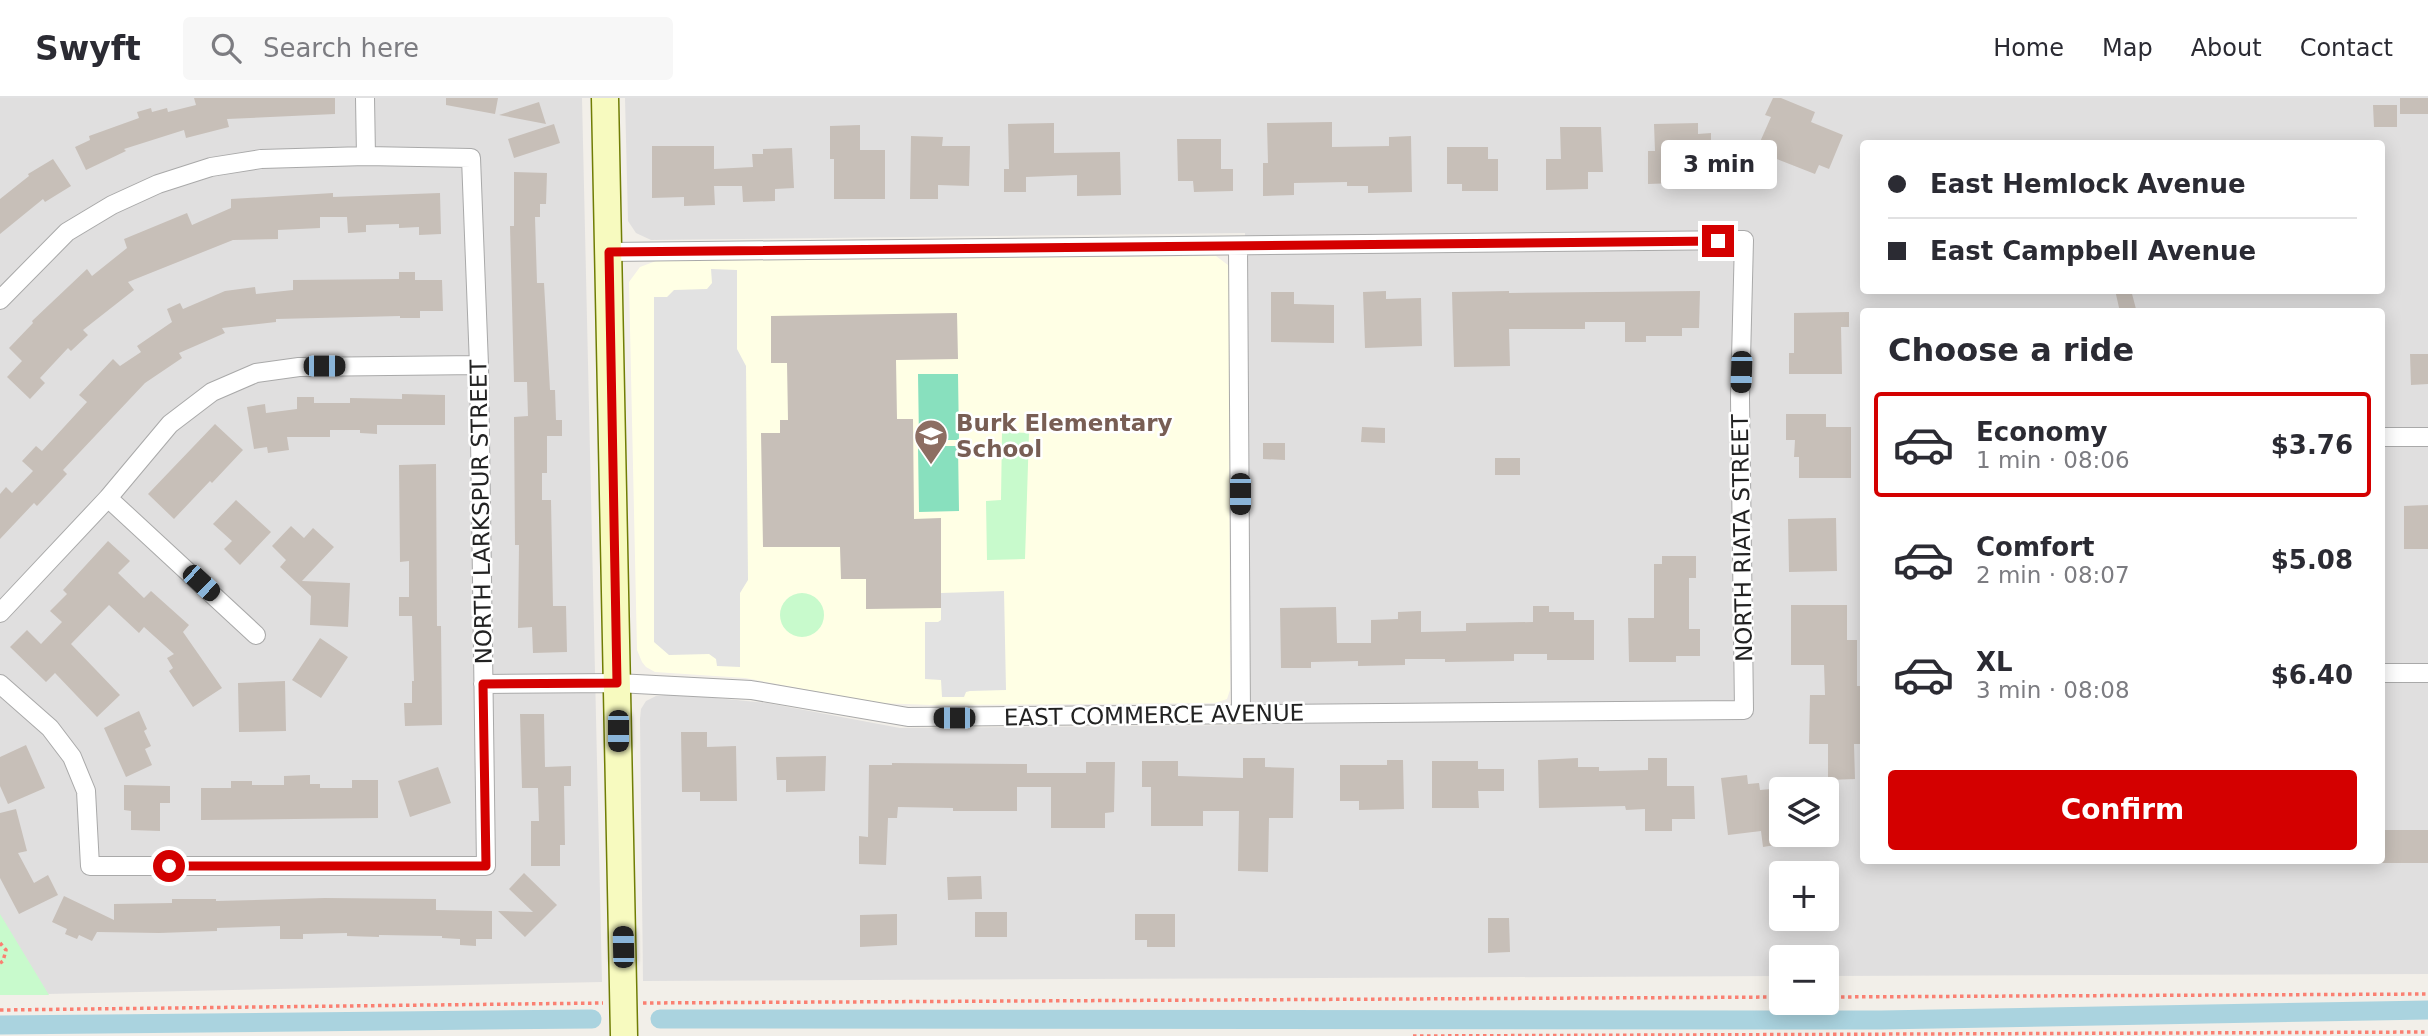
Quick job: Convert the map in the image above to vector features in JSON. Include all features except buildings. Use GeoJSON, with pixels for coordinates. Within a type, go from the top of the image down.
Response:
{"type":"FeatureCollection","features":[{"type":"Feature","properties":{"kind":"street"},"geometry":{"type":"LineString","coordinates":[[0,299],[67,232],[112,205],[158,184],[211,167],[261,159],[366,156],[365,98]]}},
{"type":"Feature","properties":{"kind":"street"},"geometry":{"type":"LineString","coordinates":[[606,98],[624,1036]]}},
{"type":"Feature","properties":{"kind":"street","name":"NORTH LARKSPUR STREET"},"geometry":{"type":"LineString","coordinates":[[0,684],[50,728],[72,757],[86,791],[90,866],[486,866],[479,365],[471,158],[366,156]]}},
{"type":"Feature","properties":{"kind":"street","name":"NORTH RIATA STREET"},"geometry":{"type":"LineString","coordinates":[[1238,247],[1744,240],[1740,399],[1744,710]]}},
{"type":"Feature","properties":{"kind":"street"},"geometry":{"type":"LineString","coordinates":[[609,252],[1238,247],[1241,714]]}},
{"type":"Feature","properties":{"kind":"street"},"geometry":{"type":"LineString","coordinates":[[0,612],[108,498],[170,424],[212,392],[256,373],[299,367],[479,365]]}},
{"type":"Feature","properties":{"kind":"street"},"geometry":{"type":"LineString","coordinates":[[2385,437],[2428,437]]}},
{"type":"Feature","properties":{"kind":"street"},"geometry":{"type":"LineString","coordinates":[[108,498],[256,635]]}},
{"type":"Feature","properties":{"kind":"street"},"geometry":{"type":"LineString","coordinates":[[2385,673],[2428,673]]}},
{"type":"Feature","properties":{"kind":"street","name":"EAST COMMERCE AVENUE"},"geometry":{"type":"LineString","coordinates":[[483,684],[617,683],[751,690],[908,717],[1744,710]]}},
{"type":"Feature","properties":{"kind":"path"},"geometry":{"type":"LineString","coordinates":[[0,943],[6,950],[0,963]]}},
{"type":"Feature","properties":{"kind":"path"},"geometry":{"type":"LineString","coordinates":[[1839,997],[2428,994]]}},
{"type":"Feature","properties":{"kind":"path"},"geometry":{"type":"LineString","coordinates":[[0,1010],[1769,997]]}},
{"type":"Feature","properties":{"kind":"path"},"geometry":{"type":"LineString","coordinates":[[1413,1036],[2428,1032]]}},
{"type":"Feature","properties":{"kind":"shaded area"},"geometry":{"type":"Polygon","coordinates":[[[0,98],[582,98],[602,982],[0,995],[0,98]]]}},
{"type":"Feature","properties":{"kind":"shaded area"},"geometry":{"type":"Polygon","coordinates":[[[625,98],[2428,98],[2428,974],[1839,976],[1839,945],[1769,945],[1769,976],[643,981],[640,719],[641,709],[646,701],[656,696],[676,694],[767,703],[900,728],[1251,725],[1245,233],[651,240],[636,233],[628,221],[625,98]]]}},
{"type":"Feature","properties":{"kind":"shaded area","name":"Burk Elementary School"},"geometry":{"type":"Polygon","coordinates":[[[1216,256],[1228,265],[1229,277],[1230,690],[1227,699],[1215,703],[879,703],[745,678],[655,672],[642,662],[637,650],[629,282],[640,267],[656,261],[1216,256]]]}},
{"type":"Feature","properties":{"kind":"shaded area"},"geometry":{"type":"Polygon","coordinates":[[[711,269],[737,270],[737,349],[746,366],[748,580],[740,593],[740,667],[717,666],[716,659],[709,654],[669,655],[654,642],[654,297],[667,297],[674,290],[707,289],[712,283],[711,269]]]}},
{"type":"Feature","properties":{"kind":"shaded area"},"geometry":{"type":"Polygon","coordinates":[[[1004,591],[1006,690],[970,691],[966,692],[964,697],[942,697],[941,680],[925,679],[925,622],[941,620],[941,593],[1004,591]]]}},
{"type":"Feature","properties":{"kind":"green space"},"geometry":{"type":"Polygon","coordinates":[[[918,374],[958,374],[959,440],[919,440],[918,374]]]}},
{"type":"Feature","properties":{"kind":"green space"},"geometry":{"type":"Polygon","coordinates":[[[1002,432],[1029,433],[1025,559],[987,560],[986,501],[1001,500],[1002,432]]]}},
{"type":"Feature","properties":{"kind":"green space"},"geometry":{"type":"Polygon","coordinates":[[[918,446],[958,446],[959,511],[919,512],[918,446]]]}},
{"type":"Feature","properties":{"kind":"green space"},"geometry":{"type":"Polygon","coordinates":[[[802,593],[818,599],[824,615],[818,631],[802,637],[786,631],[780,615],[786,599],[802,593]]]}},
{"type":"Feature","properties":{"kind":"green space"},"geometry":{"type":"Polygon","coordinates":[[[0,914],[49,995],[0,995],[0,914]]]}},
{"type":"Feature","properties":{"kind":"waterway"},"geometry":{"type":"LineString","coordinates":[[660,1019],[1881,1020],[2428,1010]]}},
{"type":"Feature","properties":{"kind":"waterway"},"geometry":{"type":"LineString","coordinates":[[0,1025],[592,1019]]}},
{"type":"Feature","properties":{"kind":"place","name":"Burk Elementary School"},"geometry":{"type":"Point","coordinates":[931,466]}},
{"type":"Feature","properties":{"kind":"route"},"geometry":{"type":"LineString","coordinates":[[169,866],[486,866],[483,684],[617,683],[609,252],[1718,241]]}}]}
